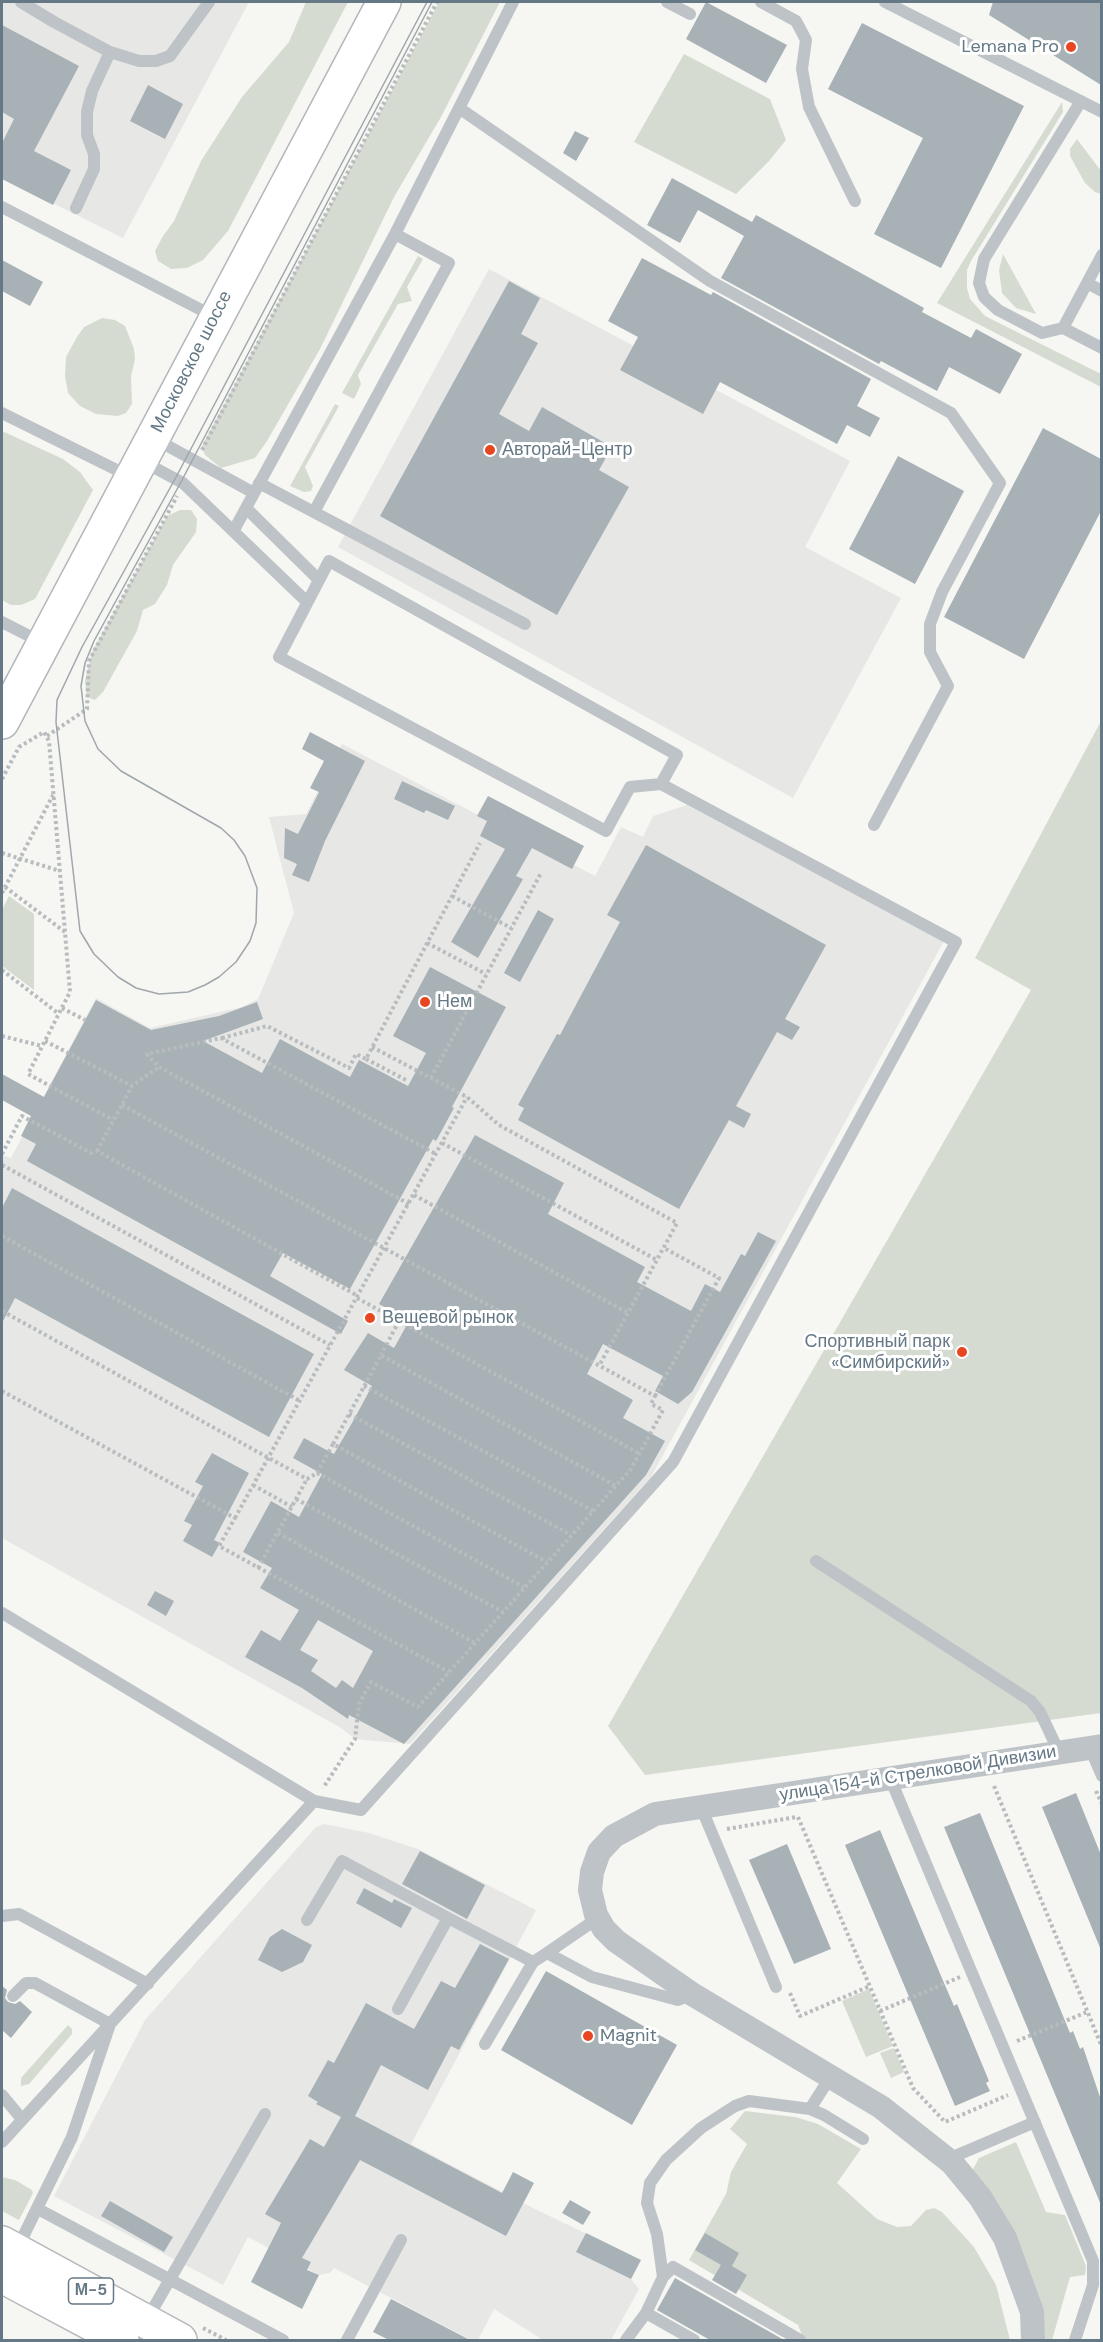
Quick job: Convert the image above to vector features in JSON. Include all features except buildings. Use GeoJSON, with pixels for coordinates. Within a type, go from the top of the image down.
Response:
{"type":"FeatureCollection","features":[{"type":"Feature","properties":{"kind":"main road","name":"Московское шоссе"},"geometry":{"type":"LineString","coordinates":[[2,722],[9,690],[44,644],[215,317],[384,2]]}},
{"type":"Feature","properties":{"kind":"main road","name":"М-5"},"geometry":{"type":"LineString","coordinates":[[6,2256],[69,2312],[134,2331],[180,2340]]}},
{"type":"Feature","properties":{"kind":"main road","name":"М-5"},"geometry":{"type":"LineString","coordinates":[[6,2256],[134,2331]]}},
{"type":"Feature","properties":{"kind":"street","name":"улица 154-й Стрелковой Дивизии"},"geometry":{"type":"LineString","coordinates":[[598,1918],[590,1890],[592,1872],[599,1852],[614,1836],[655,1814],[1096,1747]]}},
{"type":"Feature","properties":{"kind":"street"},"geometry":{"type":"LineString","coordinates":[[598,1918],[616,1941],[692,1994],[881,2107],[948,2159],[980,2197],[1005,2238],[1032,2312],[1033,2340]]}},
{"type":"Feature","properties":{"kind":"lane"},"geometry":{"type":"LineString","coordinates":[[21,2],[110,52],[139,61],[156,61],[170,56],[209,2]]}},
{"type":"Feature","properties":{"kind":"lane"},"geometry":{"type":"LineString","coordinates":[[234,530],[395,234],[513,2]]}},
{"type":"Feature","properties":{"kind":"lane"},"geometry":{"type":"LineString","coordinates":[[667,2],[690,14]]}},
{"type":"Feature","properties":{"kind":"lane"},"geometry":{"type":"LineString","coordinates":[[761,2],[796,21],[806,40],[802,69],[809,107],[855,201]]}},
{"type":"Feature","properties":{"kind":"lane"},"geometry":{"type":"LineString","coordinates":[[885,2],[1101,112]]}},
{"type":"Feature","properties":{"kind":"lane"},"geometry":{"type":"LineString","coordinates":[[76,208],[94,169],[94,154],[87,135],[87,112],[92,91],[110,52]]}},
{"type":"Feature","properties":{"kind":"lane"},"geometry":{"type":"LineString","coordinates":[[1081,101],[984,259],[979,276],[984,297],[998,310],[1042,333],[1063,328],[1101,348]]}},
{"type":"Feature","properties":{"kind":"lane"},"geometry":{"type":"LineString","coordinates":[[459,108],[710,281],[951,413],[1000,483],[942,592],[930,624],[930,652],[948,686],[874,825]]}},
{"type":"Feature","properties":{"kind":"lane"},"geometry":{"type":"LineString","coordinates":[[2,207],[215,317]]}},
{"type":"Feature","properties":{"kind":"lane"},"geometry":{"type":"LineString","coordinates":[[314,512],[449,263],[395,234]]}},
{"type":"Feature","properties":{"kind":"lane"},"geometry":{"type":"LineString","coordinates":[[1063,328],[1101,255]]}},
{"type":"Feature","properties":{"kind":"lane"},"geometry":{"type":"LineString","coordinates":[[1087,283],[1101,291]]}},
{"type":"Feature","properties":{"kind":"lane"},"geometry":{"type":"LineString","coordinates":[[2,413],[142,459],[183,483],[307,602]]}},
{"type":"Feature","properties":{"kind":"lane"},"geometry":{"type":"LineString","coordinates":[[142,459],[195,461],[314,512],[525,624]]}},
{"type":"Feature","properties":{"kind":"lane"},"geometry":{"type":"LineString","coordinates":[[246,508],[319,580]]}},
{"type":"Feature","properties":{"kind":"lane"},"geometry":{"type":"LineString","coordinates":[[2,1613],[314,1801],[361,1810],[673,1462],[956,942],[661,784],[630,787],[606,831],[279,657],[329,561],[677,755],[661,784]]}},
{"type":"Feature","properties":{"kind":"lane"},"geometry":{"type":"LineString","coordinates":[[2,622],[44,644]]}},
{"type":"Feature","properties":{"kind":"lane"},"geometry":{"type":"LineString","coordinates":[[816,1561],[1031,1701],[1040,1712],[1059,1752]]}},
{"type":"Feature","properties":{"kind":"lane"},"geometry":{"type":"LineString","coordinates":[[1096,1747],[1101,1776]]}},
{"type":"Feature","properties":{"kind":"lane"},"geometry":{"type":"LineString","coordinates":[[890,1778],[1035,2122],[1094,2270],[1093,2285],[1075,2340]]}},
{"type":"Feature","properties":{"kind":"lane"},"geometry":{"type":"LineString","coordinates":[[2,2142],[21,2118],[148,1984],[314,1801]]}},
{"type":"Feature","properties":{"kind":"lane"},"geometry":{"type":"LineString","coordinates":[[701,1807],[781,1985]]}},
{"type":"Feature","properties":{"kind":"lane"},"geometry":{"type":"LineString","coordinates":[[307,1920],[342,1861],[533,1962]]}},
{"type":"Feature","properties":{"kind":"lane"},"geometry":{"type":"LineString","coordinates":[[2,1916],[19,1914],[148,1984]]}},
{"type":"Feature","properties":{"kind":"lane"},"geometry":{"type":"LineString","coordinates":[[398,2009],[448,1918]]}},
{"type":"Feature","properties":{"kind":"lane"},"geometry":{"type":"LineString","coordinates":[[485,2044],[533,1962],[598,1918]]}},
{"type":"Feature","properties":{"kind":"lane"},"geometry":{"type":"LineString","coordinates":[[547,1953],[592,1977],[678,2000],[692,1994]]}},
{"type":"Feature","properties":{"kind":"lane"},"geometry":{"type":"LineString","coordinates":[[13,1996],[26,1983],[35,1983],[110,2024]]}},
{"type":"Feature","properties":{"kind":"lane"},"geometry":{"type":"LineString","coordinates":[[6,2256],[39,2210],[72,2137],[110,2024]]}},
{"type":"Feature","properties":{"kind":"lane"},"geometry":{"type":"LineString","coordinates":[[810,2109],[831,2076]]}},
{"type":"Feature","properties":{"kind":"lane"},"geometry":{"type":"LineString","coordinates":[[2,2095],[21,2118]]}},
{"type":"Feature","properties":{"kind":"lane"},"geometry":{"type":"LineString","coordinates":[[663,2277],[657,2234],[646,2204],[650,2183],[666,2160],[701,2128],[735,2106],[749,2101],[810,2109],[863,2139]]}},
{"type":"Feature","properties":{"kind":"lane"},"geometry":{"type":"LineString","coordinates":[[134,2331],[168,2281],[265,2114]]}},
{"type":"Feature","properties":{"kind":"lane"},"geometry":{"type":"LineString","coordinates":[[948,2159],[1035,2122]]}},
{"type":"Feature","properties":{"kind":"lane"},"geometry":{"type":"LineString","coordinates":[[39,2210],[168,2281],[283,2340]]}},
{"type":"Feature","properties":{"kind":"lane"},"geometry":{"type":"LineString","coordinates":[[347,2340],[401,2240]]}},
{"type":"Feature","properties":{"kind":"lane"},"geometry":{"type":"LineString","coordinates":[[626,2340],[646,2313],[663,2277],[673,2267],[800,2340]]}},
{"type":"Feature","properties":{"kind":"lane"},"geometry":{"type":"LineString","coordinates":[[646,2313],[694,2340]]}},
{"type":"Feature","properties":{"kind":"path"},"geometry":{"type":"LineString","coordinates":[[195,461],[437,2]]}},
{"type":"Feature","properties":{"kind":"path"},"geometry":{"type":"LineString","coordinates":[[46,736],[87,709],[89,661],[183,483]]}},
{"type":"Feature","properties":{"kind":"path"},"geometry":{"type":"LineString","coordinates":[[2,779],[19,747],[44,732],[50,741],[70,992],[28,1074],[113,1120]]}},
{"type":"Feature","properties":{"kind":"path"},"geometry":{"type":"LineString","coordinates":[[2,892],[54,795]]}},
{"type":"Feature","properties":{"kind":"path"},"geometry":{"type":"LineString","coordinates":[[366,1059],[480,843]]}},
{"type":"Feature","properties":{"kind":"path"},"geometry":{"type":"LineString","coordinates":[[2,853],[60,871]]}},
{"type":"Feature","properties":{"kind":"path"},"geometry":{"type":"LineString","coordinates":[[431,1078],[541,873]]}},
{"type":"Feature","properties":{"kind":"path"},"geometry":{"type":"LineString","coordinates":[[4,887],[65,932]]}},
{"type":"Feature","properties":{"kind":"path"},"geometry":{"type":"LineString","coordinates":[[452,896],[511,928]]}},
{"type":"Feature","properties":{"kind":"path"},"geometry":{"type":"LineString","coordinates":[[427,943],[486,974]]}},
{"type":"Feature","properties":{"kind":"path"},"geometry":{"type":"LineString","coordinates":[[2,970],[59,1014]]}},
{"type":"Feature","properties":{"kind":"path"},"geometry":{"type":"LineString","coordinates":[[62,1008],[85,1020]]}},
{"type":"Feature","properties":{"kind":"path"},"geometry":{"type":"LineString","coordinates":[[406,1080],[356,1054],[349,1068],[267,1026],[147,1054],[159,1067],[408,1204]]}},
{"type":"Feature","properties":{"kind":"path"},"geometry":{"type":"LineString","coordinates":[[2,1036],[42,1046]]}},
{"type":"Feature","properties":{"kind":"path"},"geometry":{"type":"LineString","coordinates":[[221,1038],[436,1154]]}},
{"type":"Feature","properties":{"kind":"path"},"geometry":{"type":"LineString","coordinates":[[45,1041],[132,1086]]}},
{"type":"Feature","properties":{"kind":"path"},"geometry":{"type":"LineString","coordinates":[[372,1047],[467,1097],[499,1125],[677,1223],[599,1366]]}},
{"type":"Feature","properties":{"kind":"path"},"geometry":{"type":"LineString","coordinates":[[2,1154],[22,1116],[91,1153],[97,1150],[132,1086],[159,1067]]}},
{"type":"Feature","properties":{"kind":"path"},"geometry":{"type":"LineString","coordinates":[[449,1672],[219,1546],[467,1097]]}},
{"type":"Feature","properties":{"kind":"path"},"geometry":{"type":"LineString","coordinates":[[122,1105],[655,1396]]}},
{"type":"Feature","properties":{"kind":"path"},"geometry":{"type":"LineString","coordinates":[[442,1143],[657,1260]]}},
{"type":"Feature","properties":{"kind":"path"},"geometry":{"type":"LineString","coordinates":[[97,1150],[640,1454]]}},
{"type":"Feature","properties":{"kind":"path"},"geometry":{"type":"LineString","coordinates":[[2,1165],[330,1345]]}},
{"type":"Feature","properties":{"kind":"path"},"geometry":{"type":"LineString","coordinates":[[414,1195],[628,1313]]}},
{"type":"Feature","properties":{"kind":"path"},"geometry":{"type":"LineString","coordinates":[[2,1236],[300,1401]]}},
{"type":"Feature","properties":{"kind":"path"},"geometry":{"type":"LineString","coordinates":[[314,1801],[355,1739],[358,1704],[371,1682],[418,1707],[616,1486],[640,1454],[663,1410],[651,1404],[719,1278],[664,1248]]}},
{"type":"Feature","properties":{"kind":"path"},"geometry":{"type":"LineString","coordinates":[[2,1311],[308,1479]]}},
{"type":"Feature","properties":{"kind":"path"},"geometry":{"type":"LineString","coordinates":[[258,1568],[308,1479],[317,1473],[399,1321]]}},
{"type":"Feature","properties":{"kind":"path"},"geometry":{"type":"LineString","coordinates":[[381,1355],[616,1486]]}},
{"type":"Feature","properties":{"kind":"path"},"geometry":{"type":"LineString","coordinates":[[364,1386],[593,1511]]}},
{"type":"Feature","properties":{"kind":"path"},"geometry":{"type":"LineString","coordinates":[[2,1391],[235,1518]]}},
{"type":"Feature","properties":{"kind":"path"},"geometry":{"type":"LineString","coordinates":[[349,1414],[571,1535]]}},
{"type":"Feature","properties":{"kind":"path"},"geometry":{"type":"LineString","coordinates":[[333,1444],[547,1562]]}},
{"type":"Feature","properties":{"kind":"path"},"geometry":{"type":"LineString","coordinates":[[317,1473],[524,1587]]}},
{"type":"Feature","properties":{"kind":"path"},"geometry":{"type":"LineString","coordinates":[[253,1485],[292,1507]]}},
{"type":"Feature","properties":{"kind":"path"},"geometry":{"type":"LineString","coordinates":[[296,1499],[502,1612]]}},
{"type":"Feature","properties":{"kind":"path"},"geometry":{"type":"LineString","coordinates":[[278,1533],[475,1643]]}},
{"type":"Feature","properties":{"kind":"path"},"geometry":{"type":"LineString","coordinates":[[994,1786],[1101,2047]]}},
{"type":"Feature","properties":{"kind":"path"},"geometry":{"type":"LineString","coordinates":[[798,1816],[913,2088],[945,2122],[1010,2094],[1005,2084]]}},
{"type":"Feature","properties":{"kind":"path"},"geometry":{"type":"LineString","coordinates":[[956,1966],[965,1988]]}},
{"type":"Feature","properties":{"kind":"path"},"geometry":{"type":"LineString","coordinates":[[880,2011],[961,1977]]}},
{"type":"Feature","properties":{"kind":"path"},"geometry":{"type":"LineString","coordinates":[[781,1985],[800,2016],[870,1986]]}},
{"type":"Feature","properties":{"kind":"path"},"geometry":{"type":"LineString","coordinates":[[1013,2043],[1087,2012]]}},
{"type":"Feature","properties":{"kind":"shaded area"},"geometry":{"type":"Polygon","coordinates":[[[2,2],[249,2],[123,238],[2,178],[2,2]]]}},
{"type":"Feature","properties":{"kind":"shaded area"},"geometry":{"type":"Polygon","coordinates":[[[306,2],[348,2],[228,231],[203,260],[187,268],[171,269],[158,261],[155,251],[174,221],[201,161],[242,97],[289,42],[306,2]]]}},
{"type":"Feature","properties":{"kind":"shaded area"},"geometry":{"type":"Polygon","coordinates":[[[439,2],[500,2],[441,117],[394,197],[320,349],[267,441],[255,458],[221,468],[205,455],[202,446],[439,2]]]}},
{"type":"Feature","properties":{"kind":"shaded area"},"geometry":{"type":"Polygon","coordinates":[[[684,54],[770,99],[786,140],[736,194],[634,142],[684,54]]]}},
{"type":"Feature","properties":{"kind":"shaded area"},"geometry":{"type":"Polygon","coordinates":[[[1062,102],[1063,112],[971,261],[967,270],[967,288],[970,299],[985,316],[1101,374],[1101,387],[937,303],[1062,102]]]}},
{"type":"Feature","properties":{"kind":"shaded area"},"geometry":{"type":"Polygon","coordinates":[[[1077,139],[1101,171],[1101,194],[1085,183],[1070,156],[1070,149],[1077,139]]]}},
{"type":"Feature","properties":{"kind":"shaded area"},"geometry":{"type":"Polygon","coordinates":[[[1003,254],[1036,314],[1016,308],[1002,293],[999,270],[1003,254]]]}},
{"type":"Feature","properties":{"kind":"shaded area"},"geometry":{"type":"Polygon","coordinates":[[[418,256],[423,259],[407,287],[412,301],[398,304],[358,375],[361,384],[354,399],[342,393],[418,256]]]}},
{"type":"Feature","properties":{"kind":"shaded area"},"geometry":{"type":"Polygon","coordinates":[[[489,269],[850,461],[805,547],[901,598],[793,798],[338,547],[489,269]]]}},
{"type":"Feature","properties":{"kind":"shaded area"},"geometry":{"type":"Polygon","coordinates":[[[102,318],[115,320],[125,326],[134,349],[135,359],[131,376],[132,404],[126,413],[118,416],[96,414],[80,406],[68,393],[65,376],[66,357],[77,337],[84,327],[102,318]]]}},
{"type":"Feature","properties":{"kind":"shaded area"},"geometry":{"type":"Polygon","coordinates":[[[335,404],[339,406],[305,467],[313,486],[311,491],[304,492],[290,486],[335,404]]]}},
{"type":"Feature","properties":{"kind":"shaded area"},"geometry":{"type":"Polygon","coordinates":[[[2,431],[63,459],[80,472],[93,490],[35,599],[21,605],[11,605],[2,600],[2,431]]]}},
{"type":"Feature","properties":{"kind":"shaded area"},"geometry":{"type":"Polygon","coordinates":[[[180,510],[191,510],[197,519],[196,532],[173,565],[167,585],[155,604],[143,610],[137,631],[103,692],[95,700],[87,697],[85,681],[92,652],[167,516],[180,510]]]}},
{"type":"Feature","properties":{"kind":"shaded area","name":"Спортивный парк «Симбирский»"},"geometry":{"type":"Polygon","coordinates":[[[1101,721],[1101,1713],[645,1775],[608,1726],[1031,990],[975,958],[1101,721]]]}},
{"type":"Feature","properties":{"kind":"shaded area","name":"Вещевой рынок"},"geometry":{"type":"Polygon","coordinates":[[[342,744],[595,876],[621,827],[643,837],[653,816],[687,805],[944,941],[651,1477],[410,1744],[355,1739],[341,1728],[2,1538],[2,1155],[11,1158],[96,998],[150,1028],[242,1007],[258,999],[294,913],[269,817],[306,814],[342,744]]]}},
{"type":"Feature","properties":{"kind":"shaded area"},"geometry":{"type":"Polygon","coordinates":[[[9,896],[34,914],[34,990],[2,966],[2,910],[9,896]]]}},
{"type":"Feature","properties":{"kind":"shaded area"},"geometry":{"type":"Polygon","coordinates":[[[324,1824],[369,1833],[418,1849],[536,1910],[411,2144],[535,2209],[641,2260],[631,2279],[639,2289],[611,2340],[543,2340],[494,2309],[478,2340],[471,2340],[334,2268],[330,2273],[319,2275],[248,2237],[223,2285],[54,2196],[145,2020],[316,1827],[324,1824]]]}},
{"type":"Feature","properties":{"kind":"shaded area"},"geometry":{"type":"Polygon","coordinates":[[[869,1989],[893,2046],[866,2057],[842,2001],[869,1989]]]}},
{"type":"Feature","properties":{"kind":"shaded area"},"geometry":{"type":"Polygon","coordinates":[[[68,2025],[72,2029],[72,2034],[29,2084],[21,2086],[21,2078],[68,2025]]]}},
{"type":"Feature","properties":{"kind":"shaded area"},"geometry":{"type":"Polygon","coordinates":[[[894,2048],[904,2072],[891,2078],[880,2053],[894,2048]]]}},
{"type":"Feature","properties":{"kind":"shaded area"},"geometry":{"type":"Polygon","coordinates":[[[745,2111],[795,2117],[818,2124],[861,2149],[837,2183],[877,2219],[897,2227],[911,2226],[926,2210],[934,2208],[942,2212],[974,2247],[996,2285],[1010,2340],[804,2340],[798,2325],[689,2260],[726,2194],[731,2172],[747,2144],[730,2129],[745,2111]]]}},
{"type":"Feature","properties":{"kind":"shaded area"},"geometry":{"type":"Polygon","coordinates":[[[1016,2142],[1046,2212],[1065,2215],[1086,2266],[1085,2275],[1070,2277],[1052,2340],[1038,2340],[972,2171],[979,2158],[1016,2142]]]}},
{"type":"Feature","properties":{"kind":"shaded area"},"geometry":{"type":"Polygon","coordinates":[[[2,2177],[15,2180],[32,2190],[33,2193],[19,2220],[2,2211],[2,2177]]]}},
{"type":"Feature","properties":{"kind":"tram line"},"geometry":{"type":"LineString","coordinates":[[427,2],[175,479],[82,647],[57,700],[56,722],[80,931],[94,954],[118,977],[136,988],[159,994],[188,992],[219,977],[236,962],[250,941],[256,923],[257,888],[245,856],[234,840],[221,828],[121,771],[98,749],[85,721],[81,686],[85,663],[94,641],[181,482],[432,2]]}},
{"type":"Feature","properties":{"kind":"place","name":"Lemana Pro"},"geometry":{"type":"Point","coordinates":[1071,47]}},
{"type":"Feature","properties":{"kind":"place","name":"Авторай-Центр"},"geometry":{"type":"Point","coordinates":[490,450]}},
{"type":"Feature","properties":{"kind":"place","name":"Нем"},"geometry":{"type":"Point","coordinates":[425,1002]}},
{"type":"Feature","properties":{"kind":"place","name":"Вещевой рынок"},"geometry":{"type":"Point","coordinates":[370,1318]}},
{"type":"Feature","properties":{"kind":"place","name":"Спортивный парк «Симбирский»"},"geometry":{"type":"Point","coordinates":[962,1352]}},
{"type":"Feature","properties":{"kind":"place","name":"Magnit"},"geometry":{"type":"Point","coordinates":[588,2036]}}]}
